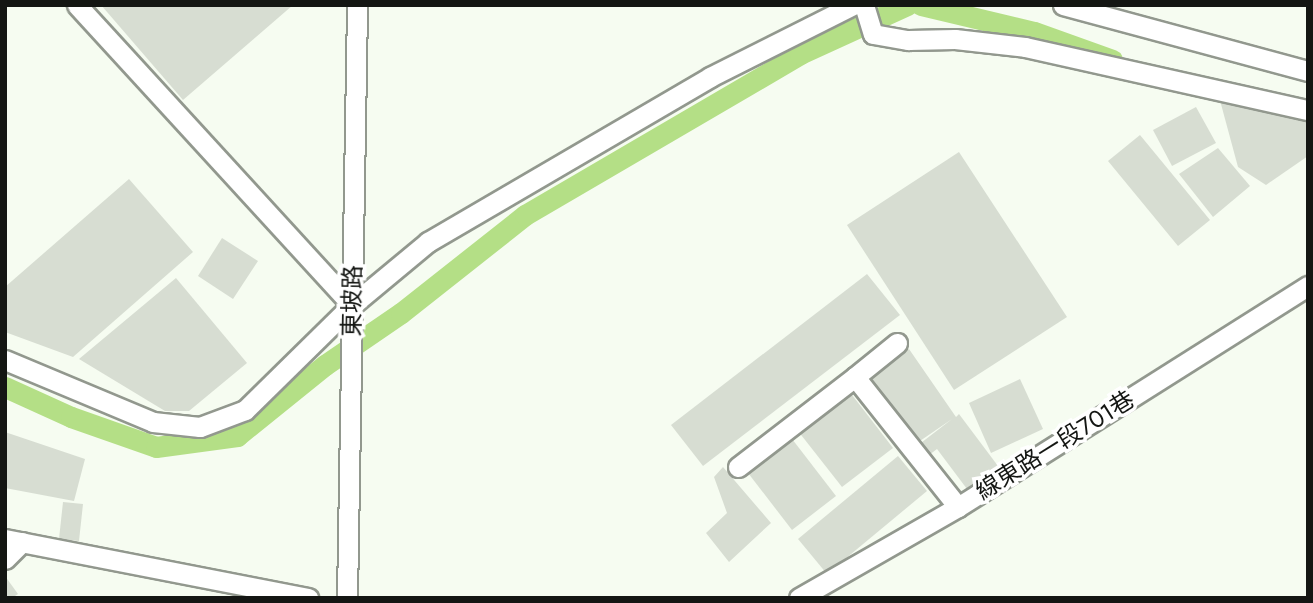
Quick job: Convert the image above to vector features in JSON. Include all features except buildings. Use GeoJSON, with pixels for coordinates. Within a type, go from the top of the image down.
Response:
{"type":"FeatureCollection","features":[{"type":"Feature","properties":{"kind":"street"},"geometry":{"type":"LineString","coordinates":[[77,5],[352,305]]}},
{"type":"Feature","properties":{"kind":"street","name":"東坡路"},"geometry":{"type":"LineString","coordinates":[[346,598],[357,5]]}},
{"type":"Feature","properties":{"kind":"street"},"geometry":{"type":"LineString","coordinates":[[5,360],[153,422],[200,427],[245,410],[352,305],[428,242],[710,77],[853,5]]}},
{"type":"Feature","properties":{"kind":"street"},"geometry":{"type":"LineString","coordinates":[[864,5],[873,34],[908,40],[955,39],[1025,47],[1308,110]]}},
{"type":"Feature","properties":{"kind":"street"},"geometry":{"type":"LineString","coordinates":[[1063,5],[1308,71]]}},
{"type":"Feature","properties":{"kind":"street","name":"線東路一段701巷"},"geometry":{"type":"LineString","coordinates":[[799,598],[958,507],[1308,286]]}},
{"type":"Feature","properties":{"kind":"street"},"geometry":{"type":"LineString","coordinates":[[738,467],[897,343]]}},
{"type":"Feature","properties":{"kind":"street"},"geometry":{"type":"LineString","coordinates":[[855,377],[958,507]]}},
{"type":"Feature","properties":{"kind":"street"},"geometry":{"type":"LineString","coordinates":[[5,559],[13,541],[308,598]]}},
{"type":"Feature","properties":{"kind":"waterway"},"geometry":{"type":"LineString","coordinates":[[5,387],[71,417],[156,447],[237,436],[325,365],[401,313],[525,215],[800,54],[907,5]]}},
{"type":"Feature","properties":{"kind":"waterway"},"geometry":{"type":"LineString","coordinates":[[921,5],[1034,32],[1112,60]]}}]}
